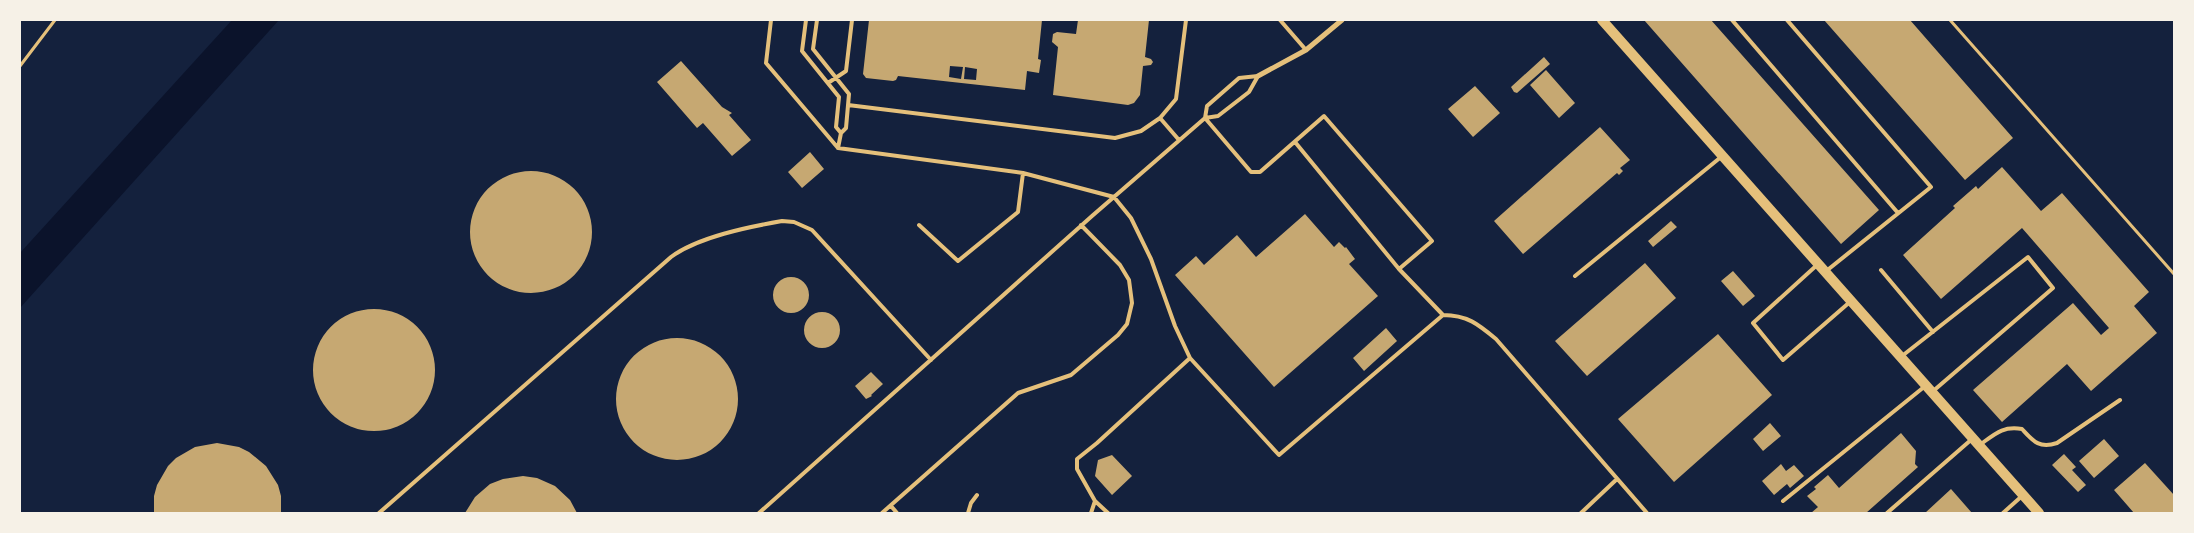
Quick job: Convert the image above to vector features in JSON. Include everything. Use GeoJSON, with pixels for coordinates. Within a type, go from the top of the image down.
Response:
{"type":"FeatureCollection","features":[{"type":"Feature","properties":{"kind":"main road"},"geometry":{"type":"LineString","coordinates":[[1602,20],[2039,513]]}},
{"type":"Feature","properties":{"kind":"street"},"geometry":{"type":"LineString","coordinates":[[1258,76],[1306,50],[1342,20]]}},
{"type":"Feature","properties":{"kind":"lane"},"geometry":{"type":"LineString","coordinates":[[771,20],[766,63],[838,148],[1024,173],[1114,196],[1131,218],[1151,259],[1175,326],[1190,358],[1279,455],[1443,315],[1459,315],[1480,326],[1496,339],[1647,513]]}},
{"type":"Feature","properties":{"kind":"lane"},"geometry":{"type":"LineString","coordinates":[[806,20],[802,51],[839,97],[836,127],[841,133]]}},
{"type":"Feature","properties":{"kind":"lane"},"geometry":{"type":"LineString","coordinates":[[817,20],[812,49],[849,94],[846,128],[841,133],[838,148]]}},
{"type":"Feature","properties":{"kind":"lane"},"geometry":{"type":"LineString","coordinates":[[828,83],[846,71],[852,20]]}},
{"type":"Feature","properties":{"kind":"lane"},"geometry":{"type":"LineString","coordinates":[[848,105],[1115,138],[1141,131],[1160,118],[1176,99],[1186,20]]}},
{"type":"Feature","properties":{"kind":"lane"},"geometry":{"type":"LineString","coordinates":[[1280,20],[1306,50]]}},
{"type":"Feature","properties":{"kind":"lane"},"geometry":{"type":"LineString","coordinates":[[1732,20],[1898,213]]}},
{"type":"Feature","properties":{"kind":"lane"},"geometry":{"type":"LineString","coordinates":[[1787,20],[1931,187],[1822,268],[1753,323],[1784,360],[1851,301]]}},
{"type":"Feature","properties":{"kind":"lane"},"geometry":{"type":"LineString","coordinates":[[759,513],[1179,140],[1205,118],[1218,116],[1249,92],[1258,76]]}},
{"type":"Feature","properties":{"kind":"lane"},"geometry":{"type":"LineString","coordinates":[[1258,76],[1239,78],[1207,106],[1205,118],[1251,172],[1260,172],[1324,116],[1432,241],[1399,269]]}},
{"type":"Feature","properties":{"kind":"lane"},"geometry":{"type":"LineString","coordinates":[[1160,118],[1179,140]]}},
{"type":"Feature","properties":{"kind":"lane"},"geometry":{"type":"LineString","coordinates":[[1295,142],[1399,269],[1443,315]]}},
{"type":"Feature","properties":{"kind":"lane"},"geometry":{"type":"LineString","coordinates":[[1575,276],[1722,155]]}},
{"type":"Feature","properties":{"kind":"lane"},"geometry":{"type":"LineString","coordinates":[[919,224],[958,261],[1018,212],[1024,173]]}},
{"type":"Feature","properties":{"kind":"lane"},"geometry":{"type":"LineString","coordinates":[[379,513],[671,256],[707,239],[782,221],[794,222],[812,230],[931,360]]}},
{"type":"Feature","properties":{"kind":"lane"},"geometry":{"type":"LineString","coordinates":[[882,513],[1018,393],[1072,375],[1118,335],[1127,324],[1132,303],[1130,280],[1120,265],[1082,225]]}},
{"type":"Feature","properties":{"kind":"lane"},"geometry":{"type":"LineString","coordinates":[[1782,501],[1929,389],[2053,288],[2028,257],[1901,357]]}},
{"type":"Feature","properties":{"kind":"lane"},"geometry":{"type":"LineString","coordinates":[[1881,270],[1933,332]]}},
{"type":"Feature","properties":{"kind":"lane"},"geometry":{"type":"LineString","coordinates":[[1108,513],[1095,501],[1077,469],[1077,459],[1190,358]]}},
{"type":"Feature","properties":{"kind":"lane"},"geometry":{"type":"LineString","coordinates":[[1887,513],[1976,442],[2010,427],[2022,429],[2036,444],[2047,446],[2056,443],[2120,400]]}},
{"type":"Feature","properties":{"kind":"lane"},"geometry":{"type":"LineString","coordinates":[[1581,513],[1617,479]]}},
{"type":"Feature","properties":{"kind":"lane"},"geometry":{"type":"LineString","coordinates":[[968,513],[971,502],[977,495]]}},
{"type":"Feature","properties":{"kind":"lane"},"geometry":{"type":"LineString","coordinates":[[2003,513],[2023,495]]}},
{"type":"Feature","properties":{"kind":"lane"},"geometry":{"type":"LineString","coordinates":[[1091,513],[1095,501]]}},
{"type":"Feature","properties":{"kind":"lane"},"geometry":{"type":"LineString","coordinates":[[891,506],[897,513]]}},
{"type":"Feature","properties":{"kind":"path"},"geometry":{"type":"LineString","coordinates":[[20,66],[55,20]]}},
{"type":"Feature","properties":{"kind":"path"},"geometry":{"type":"LineString","coordinates":[[1950,20],[2174,274]]}},
{"type":"Feature","properties":{"kind":"water"},"geometry":{"type":"Polygon","coordinates":[[[232,20],[279,20],[20,308],[20,253],[232,20]]]}},
{"type":"Feature","properties":{"kind":"building"},"geometry":{"type":"Polygon","coordinates":[[[869,20],[1042,20],[1038,59],[1041,60],[1039,73],[1027,71],[1025,90],[898,76],[893,81],[866,78],[863,74],[869,20]],[[950,66],[949,77],[961,79],[963,67],[950,66]],[[965,67],[964,79],[976,80],[977,69],[965,67]]]}},
{"type":"Feature","properties":{"kind":"building"},"geometry":{"type":"Polygon","coordinates":[[[1078,20],[1149,20],[1145,57],[1153,62],[1151,65],[1143,66],[1140,95],[1134,103],[1128,105],[1053,95],[1058,47],[1052,42],[1053,34],[1057,32],[1076,34],[1078,20]]]}},
{"type":"Feature","properties":{"kind":"building"},"geometry":{"type":"Polygon","coordinates":[[[1644,20],[1711,20],[1879,210],[1841,244],[1644,20]]]}},
{"type":"Feature","properties":{"kind":"building"},"geometry":{"type":"Polygon","coordinates":[[[1824,20],[1910,20],[2013,138],[1965,180],[1824,20]]]}},
{"type":"Feature","properties":{"kind":"building"},"geometry":{"type":"Polygon","coordinates":[[[1544,57],[1550,64],[1517,93],[1514,92],[1511,87],[1544,57]]]}},
{"type":"Feature","properties":{"kind":"building"},"geometry":{"type":"Polygon","coordinates":[[[681,61],[722,107],[732,113],[729,115],[751,140],[732,156],[703,123],[697,128],[657,82],[681,61]]]}},
{"type":"Feature","properties":{"kind":"building"},"geometry":{"type":"Polygon","coordinates":[[[1546,70],[1575,103],[1559,118],[1530,85],[1546,70]]]}},
{"type":"Feature","properties":{"kind":"building"},"geometry":{"type":"Polygon","coordinates":[[[1475,86],[1500,113],[1473,137],[1448,109],[1475,86]]]}},
{"type":"Feature","properties":{"kind":"building"},"geometry":{"type":"Polygon","coordinates":[[[1600,127],[1630,160],[1620,168],[1623,171],[1619,175],[1617,173],[1523,254],[1494,221],[1600,127]]]}},
{"type":"Feature","properties":{"kind":"building"},"geometry":{"type":"Polygon","coordinates":[[[810,152],[824,169],[802,188],[788,172],[810,152]]]}},
{"type":"Feature","properties":{"kind":"building"},"geometry":{"type":"Polygon","coordinates":[[[2002,167],[2041,211],[2062,193],[2149,292],[2134,306],[2157,333],[2091,391],[2067,364],[2002,422],[1973,390],[2073,303],[2101,335],[2109,328],[2022,228],[1941,299],[1903,255],[1955,208],[1953,206],[1976,186],[1978,189],[2002,167]]]}},
{"type":"Feature","properties":{"kind":"building"},"geometry":{"type":"Polygon","coordinates":[[[531,171],[543,172],[554,176],[565,181],[574,189],[582,198],[587,209],[591,220],[591,244],[587,255],[582,266],[574,275],[565,283],[554,288],[543,292],[531,293],[519,292],[508,288],[497,283],[488,275],[480,266],[475,255],[471,244],[470,232],[471,220],[475,209],[480,198],[488,189],[497,181],[508,176],[519,172],[531,171]]]}},
{"type":"Feature","properties":{"kind":"building"},"geometry":{"type":"Polygon","coordinates":[[[1305,214],[1334,247],[1339,242],[1346,247],[1355,259],[1349,264],[1378,296],[1274,387],[1175,275],[1196,256],[1204,265],[1237,235],[1256,257],[1305,214]]]}},
{"type":"Feature","properties":{"kind":"building"},"geometry":{"type":"Polygon","coordinates":[[[1671,221],[1677,227],[1653,247],[1648,241],[1671,221]]]}},
{"type":"Feature","properties":{"kind":"building"},"geometry":{"type":"Polygon","coordinates":[[[1645,263],[1676,298],[1587,376],[1555,341],[1645,263]]]}},
{"type":"Feature","properties":{"kind":"building"},"geometry":{"type":"Polygon","coordinates":[[[1733,271],[1755,296],[1743,306],[1721,281],[1733,271]]]}},
{"type":"Feature","properties":{"kind":"building"},"geometry":{"type":"Polygon","coordinates":[[[791,277],[804,282],[809,295],[804,308],[791,313],[778,308],[773,295],[778,282],[791,277]]]}},
{"type":"Feature","properties":{"kind":"building"},"geometry":{"type":"Polygon","coordinates":[[[374,309],[386,310],[397,314],[408,319],[417,327],[425,336],[430,347],[434,358],[434,382],[430,393],[425,404],[417,413],[408,421],[397,426],[386,430],[374,431],[362,430],[351,426],[340,421],[331,413],[323,404],[318,393],[314,382],[313,370],[314,358],[318,347],[323,336],[331,327],[340,319],[351,314],[362,310],[374,309]]]}},
{"type":"Feature","properties":{"kind":"building"},"geometry":{"type":"Polygon","coordinates":[[[822,312],[829,313],[835,317],[839,323],[839,337],[835,343],[829,347],[822,348],[815,347],[809,343],[805,337],[804,330],[805,323],[809,317],[815,313],[822,312]]]}},
{"type":"Feature","properties":{"kind":"building"},"geometry":{"type":"Polygon","coordinates":[[[1386,328],[1397,341],[1364,371],[1353,358],[1386,328]]]}},
{"type":"Feature","properties":{"kind":"building"},"geometry":{"type":"Polygon","coordinates":[[[1718,334],[1772,395],[1674,482],[1618,419],[1718,334]]]}},
{"type":"Feature","properties":{"kind":"building"},"geometry":{"type":"Polygon","coordinates":[[[677,338],[689,339],[700,343],[711,348],[720,356],[728,365],[733,376],[737,387],[737,411],[733,422],[728,433],[720,442],[711,450],[700,455],[689,459],[677,460],[665,459],[654,455],[643,450],[634,442],[626,433],[621,422],[617,411],[616,399],[617,387],[621,376],[626,365],[634,356],[643,348],[654,343],[665,339],[677,338]]]}},
{"type":"Feature","properties":{"kind":"building"},"geometry":{"type":"Polygon","coordinates":[[[871,372],[883,384],[872,396],[866,399],[855,386],[871,372]]]}},
{"type":"Feature","properties":{"kind":"building"},"geometry":{"type":"Polygon","coordinates":[[[1770,423],[1781,436],[1763,451],[1753,439],[1770,423]]]}},
{"type":"Feature","properties":{"kind":"building"},"geometry":{"type":"Polygon","coordinates":[[[1901,433],[1916,451],[1915,464],[1918,467],[1866,513],[1811,513],[1818,507],[1807,496],[1816,489],[1814,487],[1828,475],[1839,488],[1901,433]]]}},
{"type":"Feature","properties":{"kind":"building"},"geometry":{"type":"Polygon","coordinates":[[[2104,439],[2119,456],[2094,478],[2079,461],[2104,439]]]}},
{"type":"Feature","properties":{"kind":"building"},"geometry":{"type":"Polygon","coordinates":[[[217,443],[239,447],[249,452],[266,466],[278,485],[281,496],[281,513],[154,513],[154,496],[157,485],[168,466],[176,458],[195,447],[217,443]]]}},
{"type":"Feature","properties":{"kind":"building"},"geometry":{"type":"Polygon","coordinates":[[[2064,454],[2076,467],[2072,470],[2086,485],[2078,492],[2052,465],[2064,454]]]}},
{"type":"Feature","properties":{"kind":"building"},"geometry":{"type":"Polygon","coordinates":[[[1112,455],[1132,476],[1112,495],[1095,476],[1098,460],[1112,455]]]}},
{"type":"Feature","properties":{"kind":"building"},"geometry":{"type":"Polygon","coordinates":[[[2145,463],[2174,495],[2174,513],[2134,513],[2114,490],[2145,463]]]}},
{"type":"Feature","properties":{"kind":"building"},"geometry":{"type":"Polygon","coordinates":[[[1781,464],[1786,471],[1794,465],[1804,476],[1790,488],[1787,484],[1774,495],[1762,481],[1781,464]]]}},
{"type":"Feature","properties":{"kind":"building"},"geometry":{"type":"Polygon","coordinates":[[[523,476],[537,478],[555,486],[570,500],[577,513],[465,513],[475,497],[490,484],[503,479],[523,476]]]}},
{"type":"Feature","properties":{"kind":"building"},"geometry":{"type":"Polygon","coordinates":[[[1951,489],[1972,513],[1925,513],[1951,489]]]}}]}
